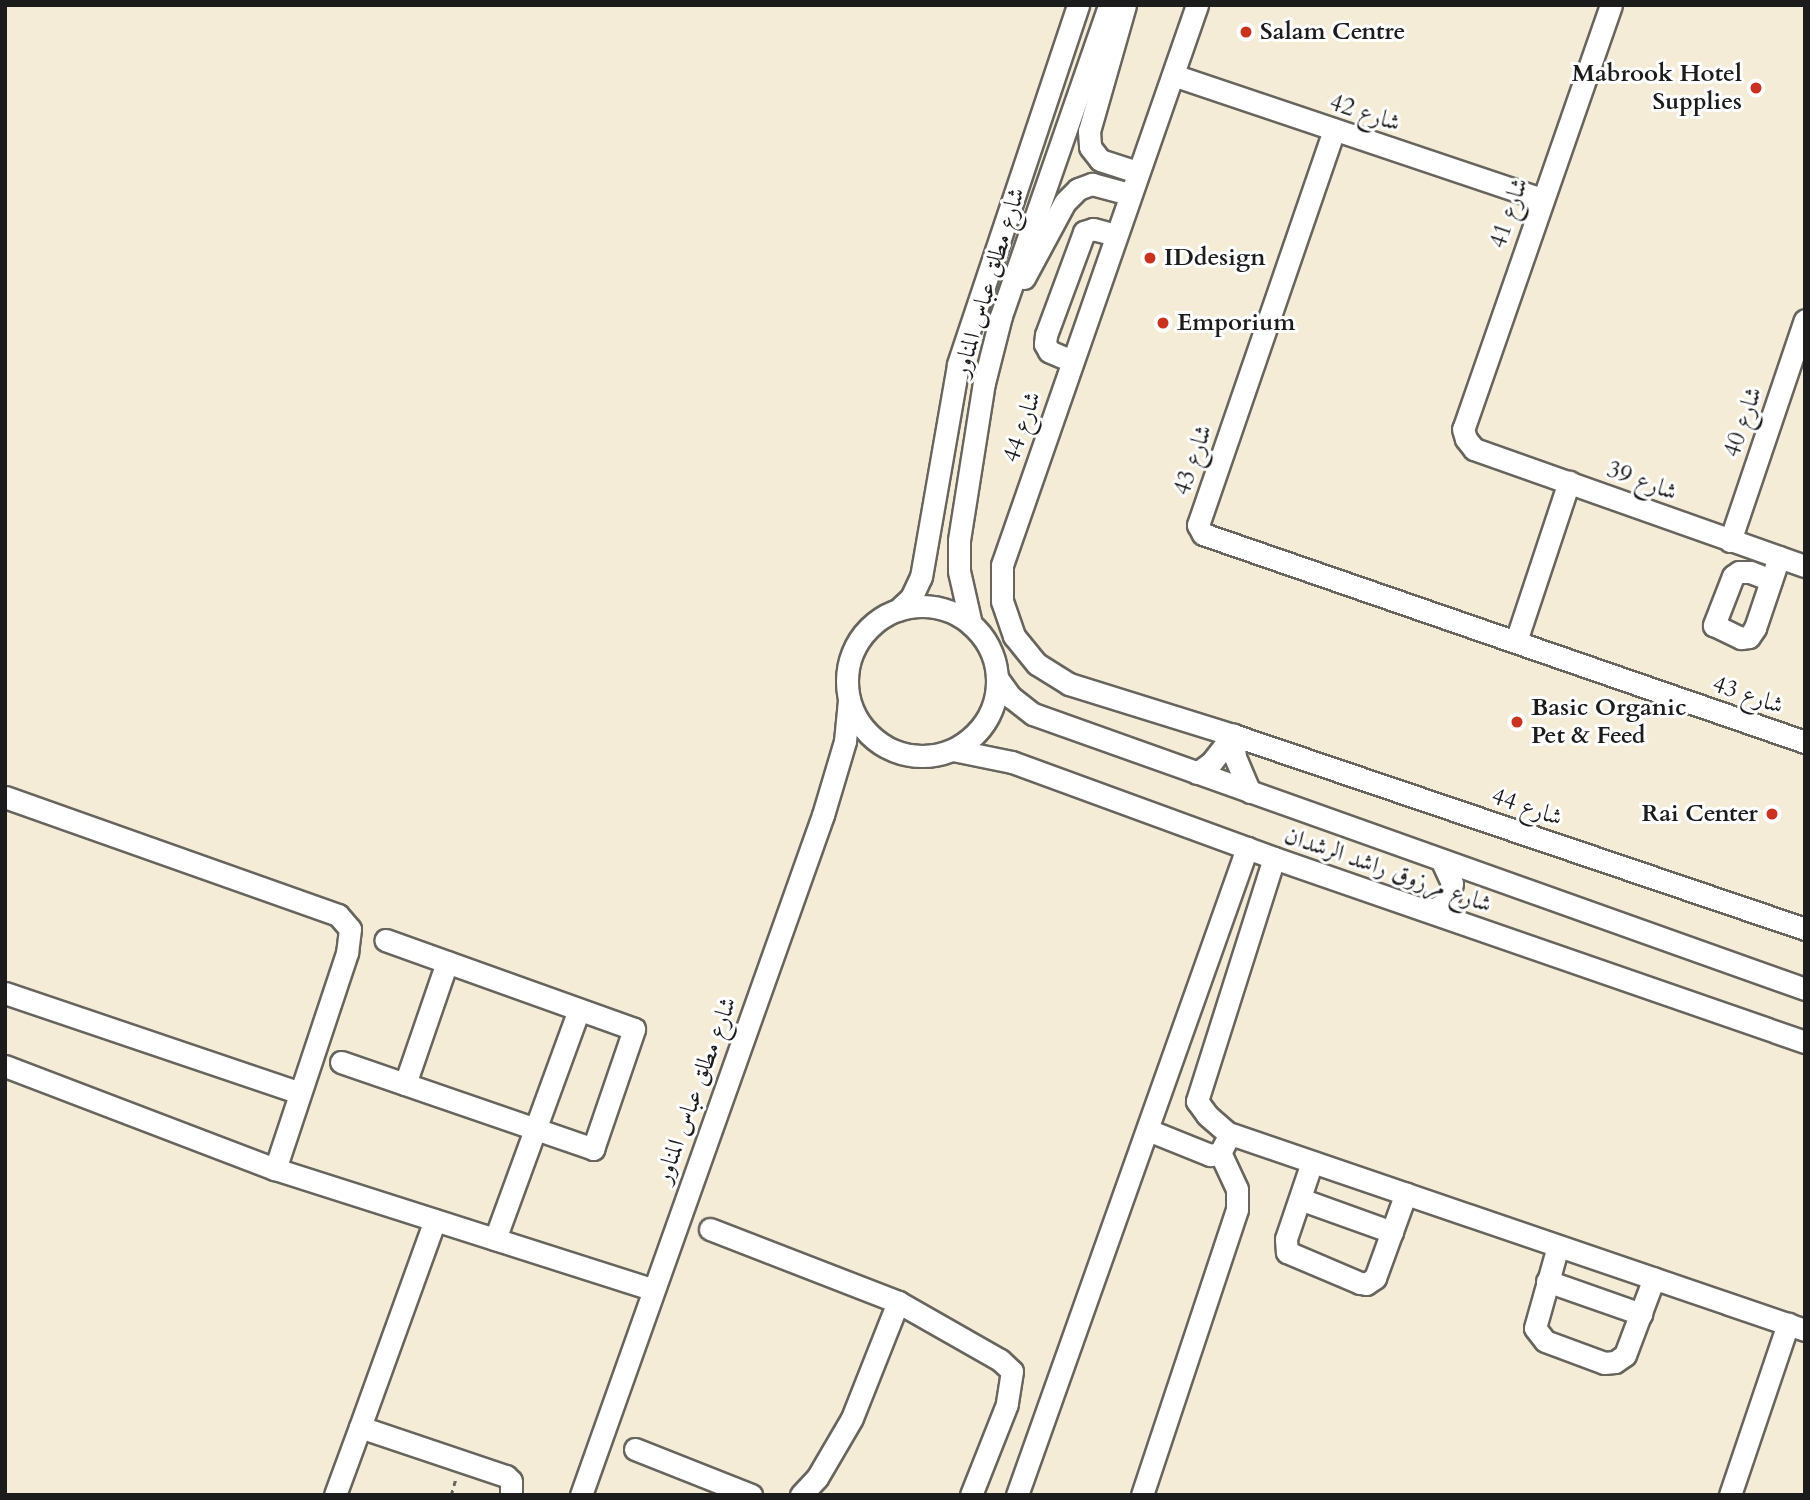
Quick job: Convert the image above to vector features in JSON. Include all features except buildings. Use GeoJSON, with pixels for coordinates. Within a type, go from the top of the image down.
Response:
{"type":"FeatureCollection","features":[{"type":"Feature","properties":{"kind":"street","name":"شارع مطلق عباس المناور"},"geometry":{"type":"LineString","coordinates":[[898,610],[917,589],[921,578],[958,364],[1078,5]]}},
{"type":"Feature","properties":{"kind":"street","name":"شارع مطلق عباس المناور"},"geometry":{"type":"LineString","coordinates":[[971,624],[959,571],[960,540],[984,383],[1001,316],[1109,5]]}},
{"type":"Feature","properties":{"kind":"street"},"geometry":{"type":"LineString","coordinates":[[1125,5],[1089,131],[1090,147],[1100,160],[1137,172]]}},
{"type":"Feature","properties":{"kind":"street","name":"شارع 44"},"geometry":{"type":"LineString","coordinates":[[1197,5],[1002,565],[1002,601],[1014,636],[1037,664],[1069,684],[1233,735],[1805,929]]}},
{"type":"Feature","properties":{"kind":"street","name":"شارع 41"},"geometry":{"type":"LineString","coordinates":[[1466,439],[1463,429],[1541,199],[1611,5]]}},
{"type":"Feature","properties":{"kind":"street","name":"شارع 42"},"geometry":{"type":"LineString","coordinates":[[1173,75],[1541,199]]}},
{"type":"Feature","properties":{"kind":"street","name":"شارع 43"},"geometry":{"type":"LineString","coordinates":[[1334,130],[1198,524],[1203,534],[1805,742]]}},
{"type":"Feature","properties":{"kind":"street"},"geometry":{"type":"LineString","coordinates":[[1001,316],[1043,246],[1065,202],[1077,189],[1092,184],[1129,194]]}},
{"type":"Feature","properties":{"kind":"street"},"geometry":{"type":"LineString","coordinates":[[1072,361],[1049,351],[1045,344],[1046,335],[1084,232],[1093,229],[1115,235]]}},
{"type":"Feature","properties":{"kind":"street","name":"شارع 40"},"geometry":{"type":"LineString","coordinates":[[1730,541],[1805,320]]}},
{"type":"Feature","properties":{"kind":"street","name":"شارع 39"},"geometry":{"type":"LineString","coordinates":[[1466,439],[1474,449],[1805,566]]}},
{"type":"Feature","properties":{"kind":"street"},"geometry":{"type":"LineString","coordinates":[[1516,641],[1569,482]]}},
{"type":"Feature","properties":{"kind":"street"},"geometry":{"type":"LineString","coordinates":[[1771,580],[1779,557]]}},
{"type":"Feature","properties":{"kind":"street"},"geometry":{"type":"LineString","coordinates":[[936,607],[955,613],[971,624],[985,639],[994,658],[997,678],[995,700],[986,721],[972,737],[953,750],[921,756],[889,749],[871,737],[857,720],[849,700],[847,681],[856,646],[881,618],[898,610],[936,607]]}},
{"type":"Feature","properties":{"kind":"street","name":"شارع مرزوق راشد الرشدان"},"geometry":{"type":"LineString","coordinates":[[997,678],[1012,697],[1033,714],[1442,862],[1805,989]]}},
{"type":"Feature","properties":{"kind":"street","name":"شارع مطلق عباس المناور"},"geometry":{"type":"LineString","coordinates":[[581,1495],[652,1289],[823,815],[845,741],[849,700]]}},
{"type":"Feature","properties":{"kind":"street"},"geometry":{"type":"LineString","coordinates":[[1197,773],[1211,763],[1233,735]]}},
{"type":"Feature","properties":{"kind":"street"},"geometry":{"type":"LineString","coordinates":[[1233,735],[1235,757],[1250,792]]}},
{"type":"Feature","properties":{"kind":"street","name":"شارع مرزوق راشد الرشدان"},"geometry":{"type":"LineString","coordinates":[[953,750],[1012,762],[1275,858],[1805,1042]]}},
{"type":"Feature","properties":{"kind":"street"},"geometry":{"type":"LineString","coordinates":[[5,797],[338,915],[350,929],[347,953],[275,1169]]}},
{"type":"Feature","properties":{"kind":"street"},"geometry":{"type":"LineString","coordinates":[[1017,1495],[1247,848]]}},
{"type":"Feature","properties":{"kind":"street"},"geometry":{"type":"LineString","coordinates":[[1275,858],[1197,1101],[1207,1115],[1228,1133],[1796,1327],[1730,1495]]}},
{"type":"Feature","properties":{"kind":"street"},"geometry":{"type":"LineString","coordinates":[[1422,909],[1434,909],[1444,904],[1450,894],[1450,872],[1442,862]]}},
{"type":"Feature","properties":{"kind":"street"},"geometry":{"type":"LineString","coordinates":[[341,1062],[593,1149],[634,1029],[385,940]]}},
{"type":"Feature","properties":{"kind":"street"},"geometry":{"type":"LineString","coordinates":[[405,1084],[447,962]]}},
{"type":"Feature","properties":{"kind":"street"},"geometry":{"type":"LineString","coordinates":[[5,993],[300,1093]]}},
{"type":"Feature","properties":{"kind":"street"},"geometry":{"type":"LineString","coordinates":[[495,1239],[579,1010]]}},
{"type":"Feature","properties":{"kind":"street"},"geometry":{"type":"LineString","coordinates":[[5,1066],[275,1169],[652,1289]]}},
{"type":"Feature","properties":{"kind":"street"},"geometry":{"type":"LineString","coordinates":[[1148,1130],[1210,1155],[1220,1153]]}},
{"type":"Feature","properties":{"kind":"street"},"geometry":{"type":"LineString","coordinates":[[1142,1495],[1237,1209],[1237,1189],[1220,1153],[1228,1133]]}},
{"type":"Feature","properties":{"kind":"street"},"geometry":{"type":"LineString","coordinates":[[1312,1162],[1286,1239],[1287,1252],[1360,1283],[1366,1284],[1376,1278],[1405,1194]]}},
{"type":"Feature","properties":{"kind":"street"},"geometry":{"type":"LineString","coordinates":[[1300,1199],[1392,1232]]}},
{"type":"Feature","properties":{"kind":"street"},"geometry":{"type":"LineString","coordinates":[[335,1495],[435,1220]]}},
{"type":"Feature","properties":{"kind":"street"},"geometry":{"type":"LineString","coordinates":[[709,1229],[898,1302],[1000,1360],[1012,1371],[1007,1404],[971,1495]]}},
{"type":"Feature","properties":{"kind":"street"},"geometry":{"type":"LineString","coordinates":[[1558,1246],[1535,1322],[1538,1333],[1549,1343],[1593,1359],[1610,1363],[1620,1359],[1628,1349],[1654,1279]]}},
{"type":"Feature","properties":{"kind":"street"},"geometry":{"type":"LineString","coordinates":[[1547,1281],[1641,1314]]}},
{"type":"Feature","properties":{"kind":"street"},"geometry":{"type":"LineString","coordinates":[[801,1495],[817,1478],[852,1418],[898,1302]]}},
{"type":"Feature","properties":{"kind":"street"},"geometry":{"type":"LineString","coordinates":[[360,1427],[506,1476],[511,1481],[511,1495]]}},
{"type":"Feature","properties":{"kind":"street"},"geometry":{"type":"LineString","coordinates":[[635,1449],[751,1495]]}},
{"type":"Feature","properties":{"kind":"place","name":"Salam Centre"},"geometry":{"type":"Point","coordinates":[1246,32]}},
{"type":"Feature","properties":{"kind":"place","name":"Mabrook Hotel Supplies"},"geometry":{"type":"Point","coordinates":[1756,88]}},
{"type":"Feature","properties":{"kind":"place","name":"IDdesign"},"geometry":{"type":"Point","coordinates":[1150,258]}},
{"type":"Feature","properties":{"kind":"place","name":"Emporium"},"geometry":{"type":"Point","coordinates":[1163,323]}},
{"type":"Feature","properties":{"kind":"place","name":"Basic Organic Pet & Feed"},"geometry":{"type":"Point","coordinates":[1517,722]}},
{"type":"Feature","properties":{"kind":"place","name":"Rai Center"},"geometry":{"type":"Point","coordinates":[1772,814]}}]}
